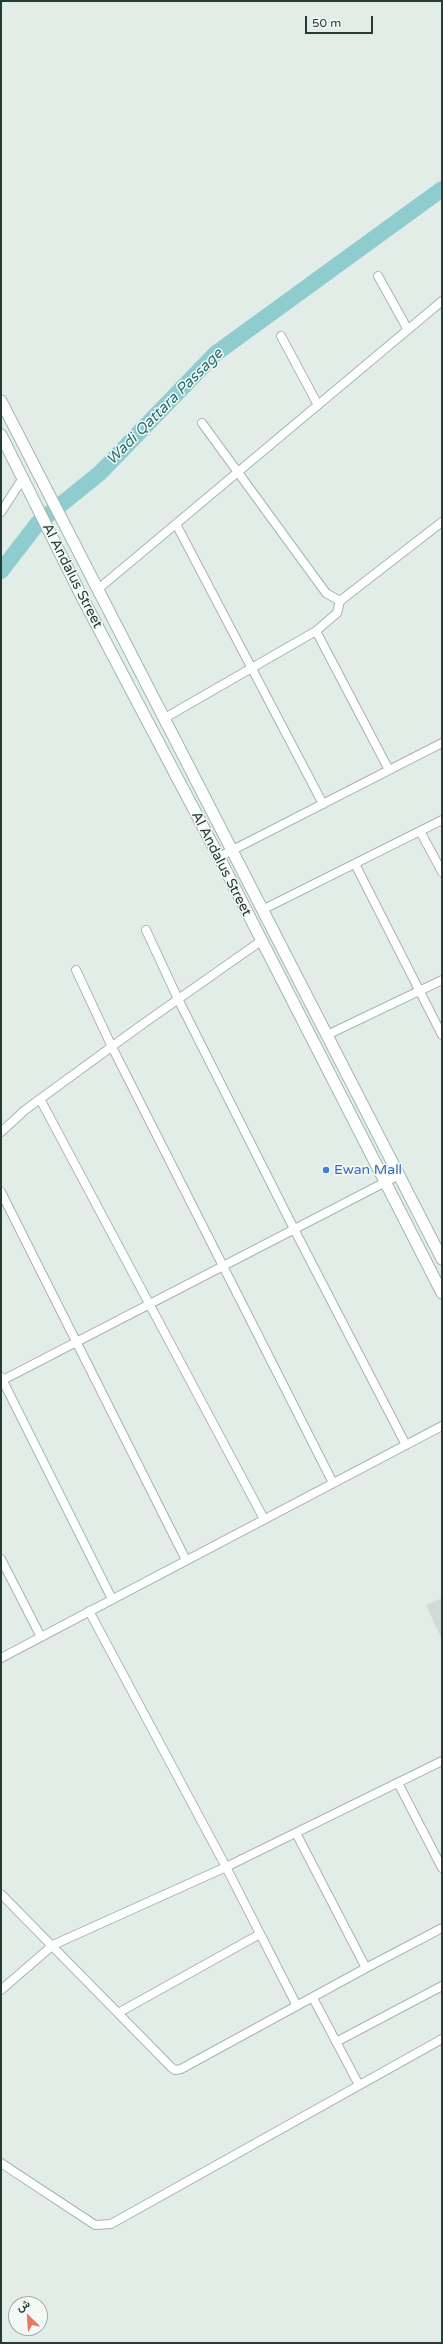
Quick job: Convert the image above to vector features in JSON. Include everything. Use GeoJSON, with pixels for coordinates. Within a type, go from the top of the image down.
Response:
{"type":"FeatureCollection","features":[{"type":"Feature","properties":{"kind":"main road","name":"Al Andalus Street"},"geometry":{"type":"LineString","coordinates":[[1,401],[163,719],[328,1035],[442,1259]]}},
{"type":"Feature","properties":{"kind":"main road","name":"Al Andalus Street"},"geometry":{"type":"LineString","coordinates":[[1,435],[116,662],[219,857],[442,1293]]}},
{"type":"Feature","properties":{"kind":"street"},"geometry":{"type":"LineString","coordinates":[[378,276],[408,330]]}},
{"type":"Feature","properties":{"kind":"street"},"geometry":{"type":"LineString","coordinates":[[97,590],[442,302]]}},
{"type":"Feature","properties":{"kind":"street"},"geometry":{"type":"LineString","coordinates":[[281,336],[318,405]]}},
{"type":"Feature","properties":{"kind":"street"},"geometry":{"type":"LineString","coordinates":[[202,423],[326,593],[340,601]]}},
{"type":"Feature","properties":{"kind":"street"},"geometry":{"type":"LineString","coordinates":[[1,512],[23,478]]}},
{"type":"Feature","properties":{"kind":"street"},"geometry":{"type":"LineString","coordinates":[[163,719],[316,631],[337,613],[340,601],[442,522]]}},
{"type":"Feature","properties":{"kind":"street"},"geometry":{"type":"LineString","coordinates":[[176,524],[323,804]]}},
{"type":"Feature","properties":{"kind":"street"},"geometry":{"type":"LineString","coordinates":[[316,631],[389,770]]}},
{"type":"Feature","properties":{"kind":"street"},"geometry":{"type":"LineString","coordinates":[[219,857],[442,743]]}},
{"type":"Feature","properties":{"kind":"street"},"geometry":{"type":"LineString","coordinates":[[262,910],[442,820]]}},
{"type":"Feature","properties":{"kind":"street"},"geometry":{"type":"LineString","coordinates":[[420,831],[442,872]]}},
{"type":"Feature","properties":{"kind":"street"},"geometry":{"type":"LineString","coordinates":[[355,864],[442,1035]]}},
{"type":"Feature","properties":{"kind":"street"},"geometry":{"type":"LineString","coordinates":[[146,930],[178,999],[294,1229],[406,1445]]}},
{"type":"Feature","properties":{"kind":"street"},"geometry":{"type":"LineString","coordinates":[[1,1132],[40,1100],[112,1047],[261,941]]}},
{"type":"Feature","properties":{"kind":"street"},"geometry":{"type":"LineString","coordinates":[[76,970],[112,1047],[333,1483]]}},
{"type":"Feature","properties":{"kind":"street"},"geometry":{"type":"LineString","coordinates":[[328,1035],[442,980]]}},
{"type":"Feature","properties":{"kind":"street"},"geometry":{"type":"LineString","coordinates":[[40,1100],[264,1520]]}},
{"type":"Feature","properties":{"kind":"street"},"geometry":{"type":"LineString","coordinates":[[112,1599],[2,1379],[77,1342],[223,1265],[399,1176]]}},
{"type":"Feature","properties":{"kind":"street"},"geometry":{"type":"LineString","coordinates":[[1,1192],[186,1560]]}},
{"type":"Feature","properties":{"kind":"street"},"geometry":{"type":"LineString","coordinates":[[1,1658],[442,1426]]}},
{"type":"Feature","properties":{"kind":"street"},"geometry":{"type":"LineString","coordinates":[[1,1559],[41,1637]]}},
{"type":"Feature","properties":{"kind":"street"},"geometry":{"type":"LineString","coordinates":[[89,1611],[226,1867],[297,2006]]}},
{"type":"Feature","properties":{"kind":"street"},"geometry":{"type":"LineString","coordinates":[[1,1990],[53,1945],[226,1867],[442,1761]]}},
{"type":"Feature","properties":{"kind":"street"},"geometry":{"type":"LineString","coordinates":[[398,1783],[442,1868]]}},
{"type":"Feature","properties":{"kind":"street"},"geometry":{"type":"LineString","coordinates":[[296,1833],[366,1968]]}},
{"type":"Feature","properties":{"kind":"street"},"geometry":{"type":"LineString","coordinates":[[1,1894],[175,2070],[313,1998],[442,1928]]}},
{"type":"Feature","properties":{"kind":"street"},"geometry":{"type":"LineString","coordinates":[[118,2013],[260,1934]]}},
{"type":"Feature","properties":{"kind":"street"},"geometry":{"type":"LineString","coordinates":[[336,2042],[442,1986]]}},
{"type":"Feature","properties":{"kind":"street"},"geometry":{"type":"LineString","coordinates":[[313,1998],[359,2085]]}},
{"type":"Feature","properties":{"kind":"street"},"geometry":{"type":"LineString","coordinates":[[1,2163],[96,2225],[111,2224],[442,2039]]}},
{"type":"Feature","properties":{"kind":"shaded area"},"geometry":{"type":"Polygon","coordinates":[[[442,1598],[442,1640],[426,1605],[442,1598]]]}},
{"type":"Feature","properties":{"kind":"waterway","name":"Wadi Qattara Passage"},"geometry":{"type":"LineString","coordinates":[[1,571],[38,523],[100,473],[215,354],[442,189]]}},
{"type":"Feature","properties":{"kind":"place","name":"Ewan Mall"},"geometry":{"type":"Point","coordinates":[326,1170]}}]}
